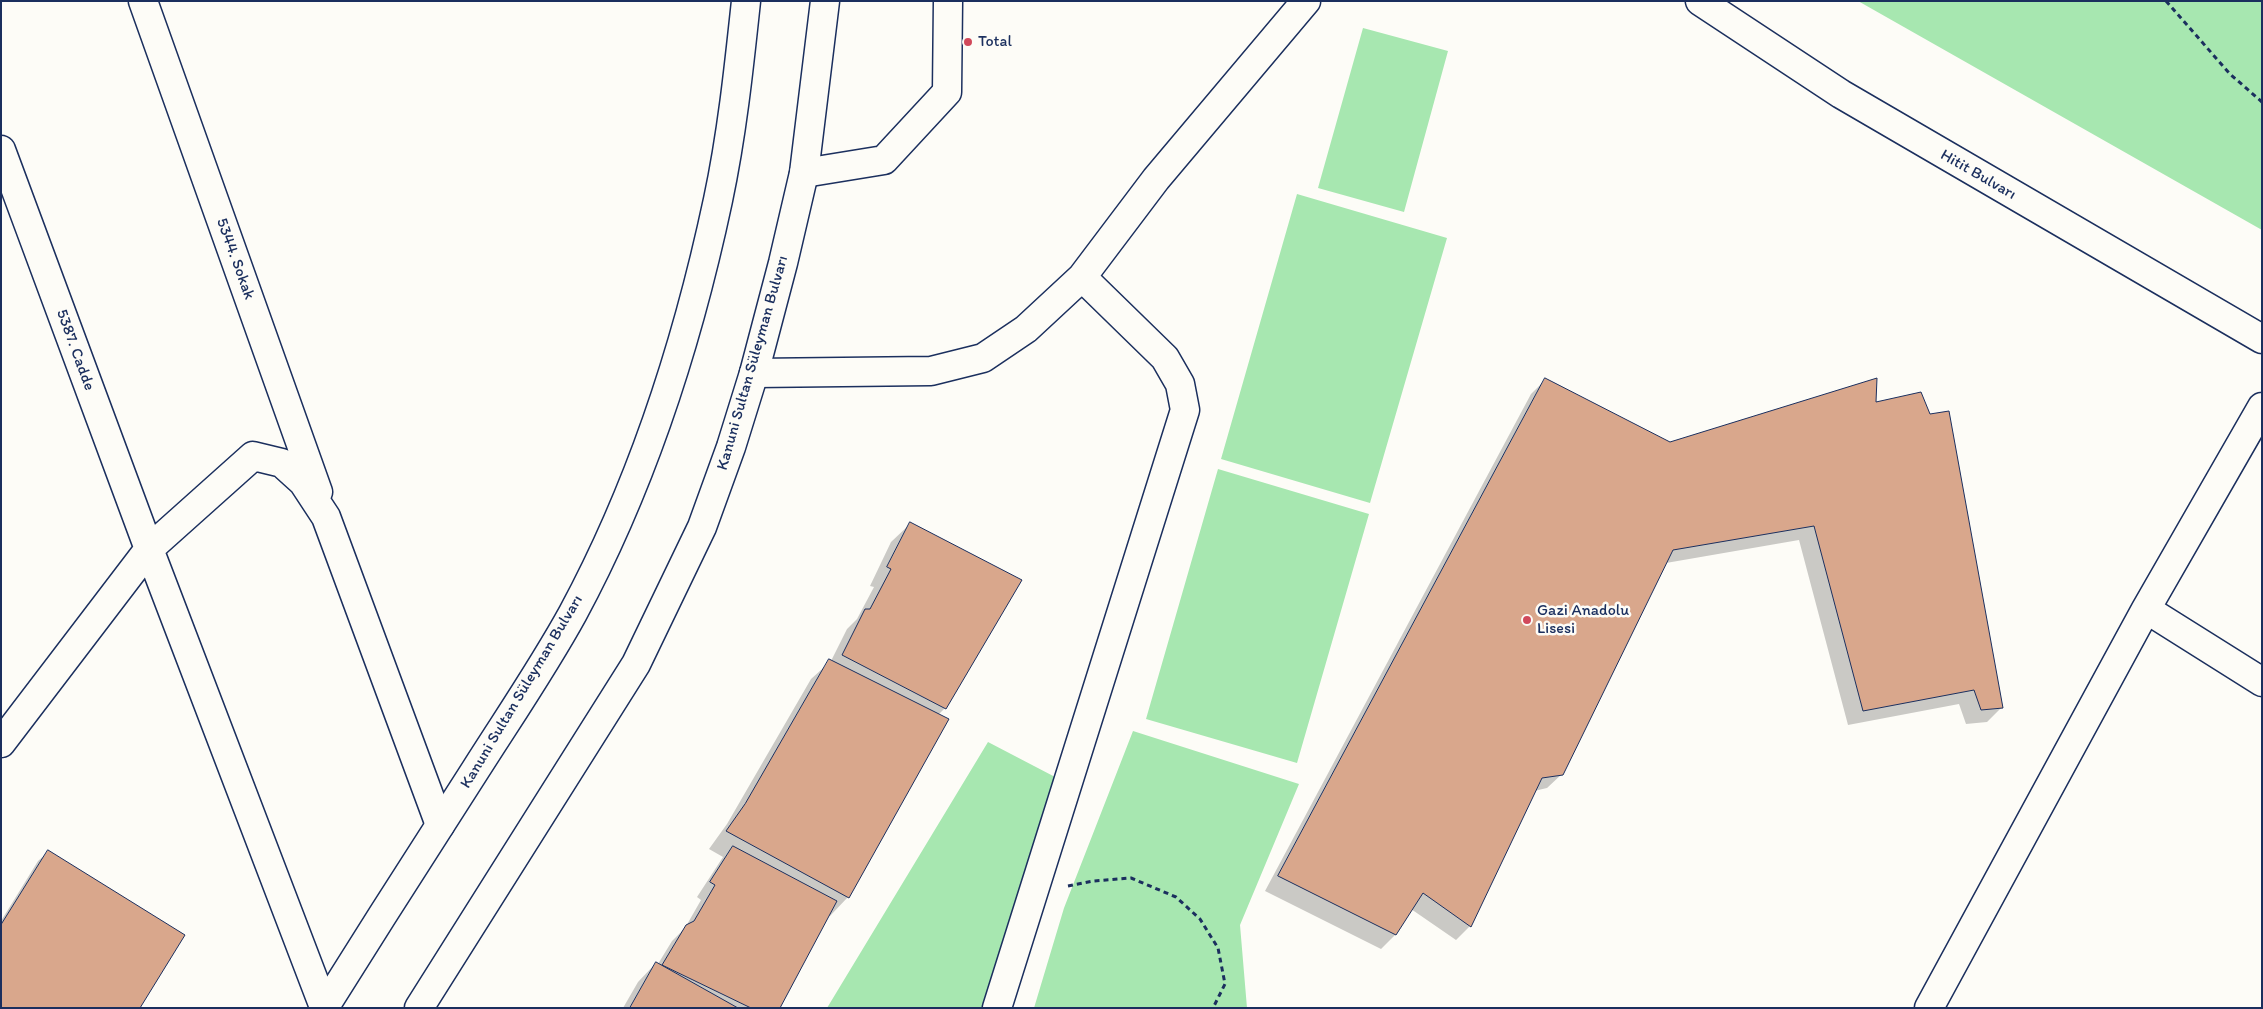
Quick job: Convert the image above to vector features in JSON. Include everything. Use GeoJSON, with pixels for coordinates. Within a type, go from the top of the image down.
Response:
{"type":"FeatureCollection","features":[{"type":"Feature","properties":{"kind":"street","name":"5344. Sokak"},"geometry":{"type":"LineString","coordinates":[[143,1],[326,517]]}},
{"type":"Feature","properties":{"kind":"street","name":"Kanuni Sultan Süleyman Bulvarı"},"geometry":{"type":"LineString","coordinates":[[324,1008],[538,672],[572,614],[605,548],[641,462],[690,315],[719,198],[734,107],[746,1]]}},
{"type":"Feature","properties":{"kind":"street","name":"Kanuni Sultan Süleyman Bulvarı"},"geometry":{"type":"LineString","coordinates":[[419,1008],[636,664],[671,595],[702,526],[731,447],[754,373],[783,264],[804,173],[825,1]]}},
{"type":"Feature","properties":{"kind":"street"},"geometry":{"type":"LineString","coordinates":[[804,173],[884,160],[948,92],[948,1]]}},
{"type":"Feature","properties":{"kind":"street"},"geometry":{"type":"LineString","coordinates":[[754,373],[931,371],[984,358],[1026,329],[1082,277],[1156,179],[1306,1]]}},
{"type":"Feature","properties":{"kind":"street","name":"Hitit Bulvarı"},"geometry":{"type":"LineString","coordinates":[[1700,1],[1841,94],[2262,339]]}},
{"type":"Feature","properties":{"kind":"street","name":"5387. Cadde"},"geometry":{"type":"LineString","coordinates":[[1,150],[149,549],[324,1008]]}},
{"type":"Feature","properties":{"kind":"street"},"geometry":{"type":"LineString","coordinates":[[997,1008],[1185,410],[1180,384],[1165,358],[1082,277]]}},
{"type":"Feature","properties":{"kind":"street"},"geometry":{"type":"LineString","coordinates":[[1929,1008],[2146,609],[2262,407]]}},
{"type":"Feature","properties":{"kind":"street"},"geometry":{"type":"LineString","coordinates":[[1,743],[149,549],[253,456],[282,462],[303,482],[326,517],[440,825]]}},
{"type":"Feature","properties":{"kind":"street"},"geometry":{"type":"LineString","coordinates":[[2146,609],[2262,682]]}},
{"type":"Feature","properties":{"kind":"path"},"geometry":{"type":"LineString","coordinates":[[2166,1],[2230,74],[2262,102]]}},
{"type":"Feature","properties":{"kind":"path"},"geometry":{"type":"LineString","coordinates":[[1033,893],[1093,881],[1131,878],[1176,898],[1200,919],[1218,948],[1225,984],[1213,1008]]}},
{"type":"Feature","properties":{"kind":"green space"},"geometry":{"type":"Polygon","coordinates":[[[1858,1],[2262,1],[2262,230],[1858,1]]]}},
{"type":"Feature","properties":{"kind":"green space"},"geometry":{"type":"Polygon","coordinates":[[[1363,28],[1448,51],[1404,212],[1318,188],[1363,28]]]}},
{"type":"Feature","properties":{"kind":"green space"},"geometry":{"type":"Polygon","coordinates":[[[1297,194],[1447,238],[1370,503],[1221,459],[1297,194]]]}},
{"type":"Feature","properties":{"kind":"green space"},"geometry":{"type":"Polygon","coordinates":[[[1218,469],[1369,514],[1297,763],[1146,719],[1218,469]]]}},
{"type":"Feature","properties":{"kind":"green space"},"geometry":{"type":"Polygon","coordinates":[[[1133,731],[1299,784],[1240,925],[1247,1008],[1034,1008],[1064,908],[1133,731]]]}},
{"type":"Feature","properties":{"kind":"green space"},"geometry":{"type":"Polygon","coordinates":[[[988,742],[1057,778],[990,1008],[827,1008],[988,742]]]}},
{"type":"Feature","properties":{"kind":"building","name":"Gazi Anadolu Lisesi"},"geometry":{"type":"Polygon","coordinates":[[[1545,378],[1670,442],[1877,378],[1876,402],[1921,392],[1930,414],[1949,411],[2003,708],[1981,710],[1974,690],[1863,711],[1814,526],[1673,550],[1563,775],[1542,778],[1471,927],[1423,893],[1396,935],[1278,876],[1545,378]]]}},
{"type":"Feature","properties":{"kind":"building"},"geometry":{"type":"Polygon","coordinates":[[[910,522],[1022,580],[946,709],[842,655],[865,609],[870,609],[891,569],[887,567],[910,522]]]}},
{"type":"Feature","properties":{"kind":"building"},"geometry":{"type":"Polygon","coordinates":[[[829,659],[949,719],[849,898],[726,831],[745,804],[829,659]]]}},
{"type":"Feature","properties":{"kind":"building"},"geometry":{"type":"Polygon","coordinates":[[[733,846],[837,901],[780,1008],[751,1008],[662,965],[686,925],[694,921],[715,885],[710,882],[733,846]]]}},
{"type":"Feature","properties":{"kind":"building"},"geometry":{"type":"Polygon","coordinates":[[[48,850],[185,935],[140,1008],[1,1008],[1,925],[48,850]]]}},
{"type":"Feature","properties":{"kind":"building"},"geometry":{"type":"Polygon","coordinates":[[[656,962],[738,1008],[630,1008],[656,962]]]}},
{"type":"Feature","properties":{"kind":"place","name":"Total"},"geometry":{"type":"Point","coordinates":[968,42]}},
{"type":"Feature","properties":{"kind":"place","name":"Gazi Anadolu Lisesi"},"geometry":{"type":"Point","coordinates":[1527,620]}}]}
